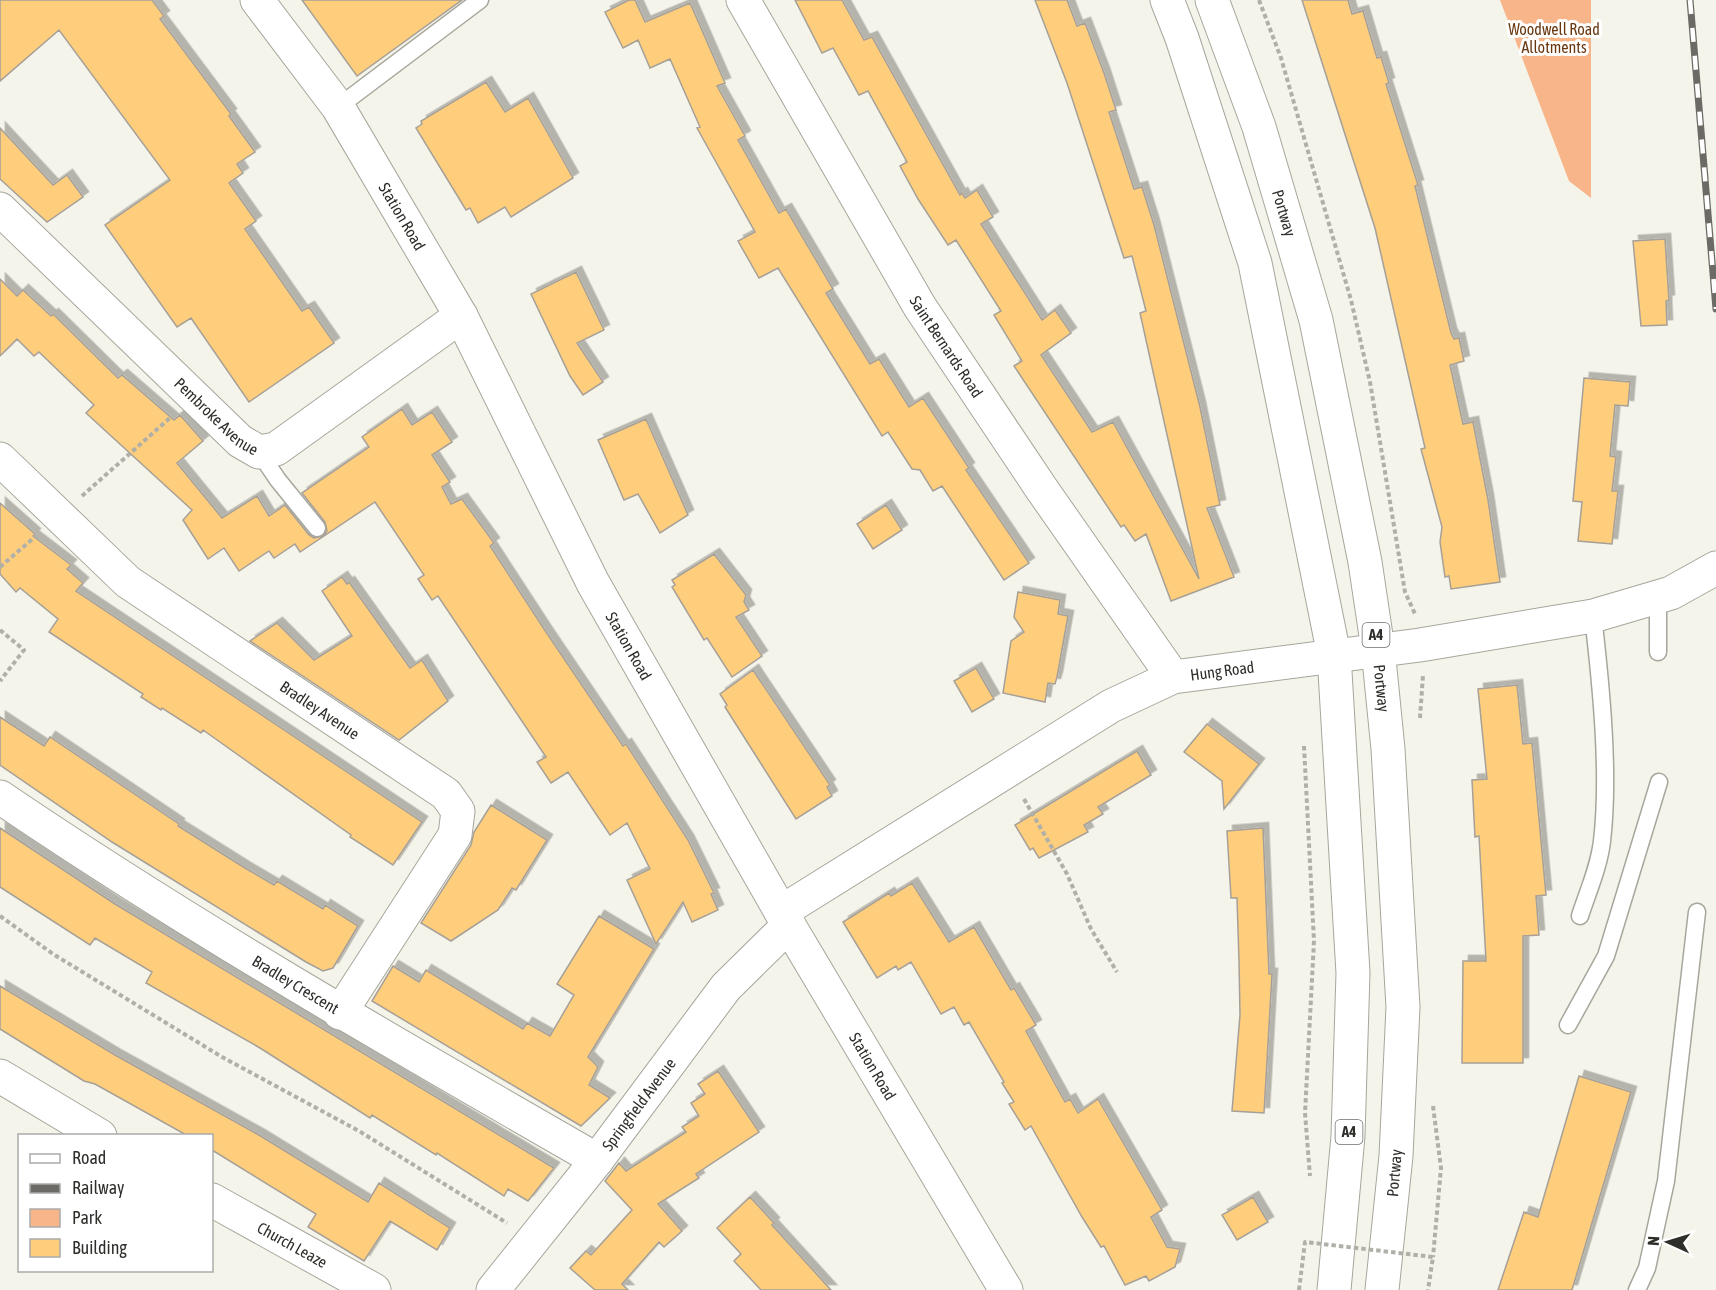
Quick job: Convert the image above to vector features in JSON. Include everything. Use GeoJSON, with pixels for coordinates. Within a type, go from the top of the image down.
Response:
{"type":"FeatureCollection","features":[{"type":"Feature","properties":{"kind":"main road","name":"Station Road"},"geometry":{"type":"LineString","coordinates":[[257,0],[338,107],[461,315],[593,583],[785,919],[1006,1290]]}},
{"type":"Feature","properties":{"kind":"main road","name":"Saint Bernards Road"},"geometry":{"type":"LineString","coordinates":[[743,0],[920,307],[1041,488],[1173,677]]}},
{"type":"Feature","properties":{"kind":"main road","name":"A4"},"geometry":{"type":"LineString","coordinates":[[1167,0],[1182,38],[1255,263],[1334,655],[1353,974],[1348,1136],[1334,1290]]}},
{"type":"Feature","properties":{"kind":"main road","name":"Portway"},"geometry":{"type":"LineString","coordinates":[[1212,0],[1259,127],[1317,320],[1363,552],[1378,649],[1388,749],[1403,1007],[1396,1156],[1382,1290]]}},
{"type":"Feature","properties":{"kind":"main road","name":"Pembroke Avenue"},"geometry":{"type":"LineString","coordinates":[[0,209],[240,441],[259,452],[276,449],[461,315]]}},
{"type":"Feature","properties":{"kind":"main road","name":"Bradley Avenue"},"geometry":{"type":"LineString","coordinates":[[0,459],[128,582],[446,794],[458,811],[454,835],[340,1013]]}},
{"type":"Feature","properties":{"kind":"main road","name":"Hung Road"},"geometry":{"type":"LineString","coordinates":[[785,919],[1008,771],[1111,706],[1173,677],[1593,616],[1658,598],[1688,586],[1716,568]]}},
{"type":"Feature","properties":{"kind":"main road","name":"Bradley Crescent"},"geometry":{"type":"LineString","coordinates":[[0,797],[86,855],[340,1013],[597,1160]]}},
{"type":"Feature","properties":{"kind":"main road","name":"Springfield Avenue"},"geometry":{"type":"LineString","coordinates":[[493,1290],[597,1160],[726,987],[785,919]]}},
{"type":"Feature","properties":{"kind":"main road"},"geometry":{"type":"LineString","coordinates":[[0,1076],[97,1134]]}},
{"type":"Feature","properties":{"kind":"main road","name":"Church Leaze"},"geometry":{"type":"LineString","coordinates":[[213,1201],[374,1290]]}},
{"type":"Feature","properties":{"kind":"lane"},"geometry":{"type":"LineString","coordinates":[[338,107],[480,0]]}},
{"type":"Feature","properties":{"kind":"lane"},"geometry":{"type":"LineString","coordinates":[[259,452],[278,480],[317,528]]}},
{"type":"Feature","properties":{"kind":"lane"},"geometry":{"type":"LineString","coordinates":[[1658,598],[1658,652]]}},
{"type":"Feature","properties":{"kind":"lane"},"geometry":{"type":"LineString","coordinates":[[1580,916],[1596,868],[1603,822],[1599,669],[1593,616]]}},
{"type":"Feature","properties":{"kind":"lane"},"geometry":{"type":"LineString","coordinates":[[1568,1024],[1606,956],[1659,782]]}},
{"type":"Feature","properties":{"kind":"lane"},"geometry":{"type":"LineString","coordinates":[[1638,1290],[1647,1268],[1666,1181],[1698,912]]}},
{"type":"Feature","properties":{"kind":"path"},"geometry":{"type":"LineString","coordinates":[[0,567],[194,397]]}},
{"type":"Feature","properties":{"kind":"path"},"geometry":{"type":"LineString","coordinates":[[0,630],[24,650],[0,681]]}},
{"type":"Feature","properties":{"kind":"path"},"geometry":{"type":"LineString","coordinates":[[1304,734],[1314,941],[1305,1113],[1310,1178]]}},
{"type":"Feature","properties":{"kind":"path"},"geometry":{"type":"LineString","coordinates":[[1008,771],[1067,874],[1091,928],[1118,972]]}},
{"type":"Feature","properties":{"kind":"path"},"geometry":{"type":"LineString","coordinates":[[0,916],[53,954],[212,1051],[359,1131],[533,1240]]}},
{"type":"Feature","properties":{"kind":"path"},"geometry":{"type":"LineString","coordinates":[[1428,1290],[1441,1168],[1432,1103]]}},
{"type":"Feature","properties":{"kind":"path"},"geometry":{"type":"LineString","coordinates":[[1299,1290],[1305,1242],[1433,1257]]}},
{"type":"Feature","properties":{"kind":"green space","name":"Woodwell Road Allotments"},"geometry":{"type":"Polygon","coordinates":[[[1500,0],[1591,0],[1591,198],[1569,181],[1500,0]]]}},
{"type":"Feature","properties":{"kind":"building"},"geometry":{"type":"Polygon","coordinates":[[[0,0],[152,0],[164,16],[160,19],[231,114],[229,116],[255,152],[237,164],[243,173],[229,183],[256,221],[245,229],[302,311],[309,307],[334,343],[249,402],[191,318],[177,327],[105,225],[170,180],[59,30],[0,81],[0,0]]]}},
{"type":"Feature","properties":{"kind":"building"},"geometry":{"type":"Polygon","coordinates":[[[302,0],[462,0],[357,76],[302,0]]]}},
{"type":"Feature","properties":{"kind":"building"},"geometry":{"type":"Polygon","coordinates":[[[629,0],[635,0],[645,22],[690,3],[725,83],[717,86],[745,136],[738,140],[779,213],[786,209],[833,289],[826,293],[870,364],[879,359],[909,407],[923,398],[969,468],[966,470],[1029,563],[1004,580],[942,486],[933,491],[920,470],[912,469],[888,432],[882,436],[778,268],[759,278],[738,241],[755,232],[697,128],[700,127],[670,59],[650,68],[638,40],[623,48],[605,12],[629,0]]]}},
{"type":"Feature","properties":{"kind":"building"},"geometry":{"type":"Polygon","coordinates":[[[795,0],[842,0],[864,40],[872,37],[960,195],[962,193],[965,198],[977,190],[993,217],[981,224],[1042,320],[1055,310],[1071,333],[1041,355],[1092,432],[1113,422],[1199,579],[1140,313],[1146,311],[1132,256],[1124,258],[1067,83],[1035,0],[1067,0],[1077,26],[1085,23],[1116,110],[1109,112],[1134,189],[1142,187],[1154,225],[1200,407],[1220,505],[1207,508],[1234,577],[1171,601],[1146,534],[1135,541],[1124,525],[1121,527],[1014,366],[1022,361],[994,315],[1001,311],[956,240],[948,245],[918,199],[900,166],[907,162],[868,91],[859,95],[833,48],[822,53],[795,0]]]}},
{"type":"Feature","properties":{"kind":"building"},"geometry":{"type":"Polygon","coordinates":[[[1302,0],[1348,0],[1352,14],[1363,11],[1377,58],[1381,57],[1389,83],[1386,84],[1418,185],[1415,186],[1451,333],[1454,339],[1459,338],[1464,361],[1450,365],[1463,424],[1473,422],[1488,500],[1500,582],[1451,589],[1449,576],[1445,577],[1440,542],[1442,527],[1421,449],[1425,448],[1375,228],[1302,0]]]}},
{"type":"Feature","properties":{"kind":"building"},"geometry":{"type":"Polygon","coordinates":[[[486,82],[505,112],[528,98],[573,178],[511,217],[505,207],[478,223],[470,208],[466,210],[416,128],[422,124],[421,121],[486,82]]]}},
{"type":"Feature","properties":{"kind":"building"},"geometry":{"type":"Polygon","coordinates":[[[0,128],[53,185],[67,175],[83,197],[47,222],[0,179],[0,128]]]}},
{"type":"Feature","properties":{"kind":"building"},"geometry":{"type":"Polygon","coordinates":[[[1665,239],[1669,300],[1666,301],[1667,325],[1641,326],[1633,241],[1665,239]]]}},
{"type":"Feature","properties":{"kind":"building"},"geometry":{"type":"Polygon","coordinates":[[[576,272],[604,330],[577,343],[603,382],[583,395],[570,376],[531,294],[576,272]]]}},
{"type":"Feature","properties":{"kind":"building"},"geometry":{"type":"Polygon","coordinates":[[[0,279],[17,296],[23,290],[51,316],[53,314],[118,378],[122,375],[174,420],[180,415],[203,441],[177,463],[222,518],[257,496],[269,516],[285,505],[309,535],[314,538],[323,536],[327,531],[325,522],[302,493],[369,447],[362,437],[402,409],[412,425],[432,412],[452,442],[432,455],[450,482],[442,487],[451,504],[462,499],[494,543],[490,546],[546,632],[623,746],[626,744],[688,840],[714,893],[711,894],[718,910],[692,922],[683,902],[656,944],[627,880],[650,869],[627,823],[610,835],[568,772],[551,783],[537,762],[546,757],[438,596],[432,600],[418,579],[424,575],[375,502],[300,552],[295,544],[274,558],[269,551],[239,571],[224,548],[208,559],[183,520],[192,510],[86,413],[94,405],[39,352],[34,356],[17,339],[0,356],[0,279]]]}},
{"type":"Feature","properties":{"kind":"building"},"geometry":{"type":"Polygon","coordinates":[[[1584,378],[1630,382],[1628,406],[1615,405],[1610,456],[1616,457],[1612,491],[1618,491],[1612,544],[1578,541],[1582,502],[1573,501],[1584,378]]]}},
{"type":"Feature","properties":{"kind":"building"},"geometry":{"type":"Polygon","coordinates":[[[646,419],[688,515],[660,533],[638,494],[624,500],[598,440],[646,419]]]}},
{"type":"Feature","properties":{"kind":"building"},"geometry":{"type":"Polygon","coordinates":[[[0,503],[35,534],[33,536],[71,565],[67,569],[83,583],[76,591],[422,822],[393,865],[350,837],[351,835],[203,730],[201,733],[162,708],[161,710],[141,697],[143,694],[49,632],[58,619],[20,588],[16,592],[0,574],[0,503]]]}},
{"type":"Feature","properties":{"kind":"building"},"geometry":{"type":"Polygon","coordinates":[[[886,505],[902,530],[873,549],[857,524],[886,505]]]}},
{"type":"Feature","properties":{"kind":"building"},"geometry":{"type":"Polygon","coordinates":[[[714,554],[746,595],[744,602],[749,610],[736,617],[762,656],[732,677],[707,638],[704,640],[672,587],[675,585],[672,580],[714,554]]]}},
{"type":"Feature","properties":{"kind":"building"},"geometry":{"type":"Polygon","coordinates":[[[342,577],[347,584],[349,582],[410,668],[422,660],[448,701],[399,740],[250,641],[277,623],[314,660],[352,636],[322,591],[342,577]]]}},
{"type":"Feature","properties":{"kind":"building"},"geometry":{"type":"Polygon","coordinates":[[[1018,592],[1060,600],[1058,614],[1068,616],[1057,677],[1055,684],[1048,683],[1045,702],[1003,693],[1011,641],[1024,632],[1014,617],[1018,592]]]}},
{"type":"Feature","properties":{"kind":"building"},"geometry":{"type":"Polygon","coordinates":[[[976,668],[994,699],[972,712],[954,681],[976,668]]]}},
{"type":"Feature","properties":{"kind":"building"},"geometry":{"type":"Polygon","coordinates":[[[753,670],[830,785],[827,787],[832,796],[796,819],[725,707],[727,705],[720,694],[753,670]]]}},
{"type":"Feature","properties":{"kind":"building"},"geometry":{"type":"Polygon","coordinates":[[[1517,685],[1523,744],[1532,743],[1546,895],[1536,896],[1539,935],[1523,936],[1523,1063],[1462,1063],[1463,961],[1486,961],[1479,836],[1475,837],[1472,780],[1487,779],[1478,689],[1517,685]]]}},
{"type":"Feature","properties":{"kind":"building"},"geometry":{"type":"Polygon","coordinates":[[[0,717],[44,746],[50,737],[179,824],[178,826],[245,868],[274,885],[277,881],[323,909],[325,905],[358,926],[333,968],[323,971],[306,962],[112,842],[0,765],[0,717]]]}},
{"type":"Feature","properties":{"kind":"building"},"geometry":{"type":"Polygon","coordinates":[[[1207,724],[1259,764],[1224,809],[1222,781],[1184,752],[1207,724]]]}},
{"type":"Feature","properties":{"kind":"building"},"geometry":{"type":"Polygon","coordinates":[[[1137,751],[1151,775],[1098,807],[1103,814],[1084,825],[1088,832],[1039,858],[1033,848],[1030,850],[1015,825],[1137,751]]]}},
{"type":"Feature","properties":{"kind":"building"},"geometry":{"type":"Polygon","coordinates":[[[491,805],[547,840],[516,890],[512,888],[498,910],[451,941],[421,923],[471,845],[474,832],[491,805]]]}},
{"type":"Feature","properties":{"kind":"building"},"geometry":{"type":"Polygon","coordinates":[[[0,828],[115,904],[554,1168],[528,1201],[508,1189],[504,1196],[437,1153],[436,1155],[372,1115],[370,1118],[260,1048],[146,983],[152,972],[95,938],[90,945],[0,887],[0,828]]]}},
{"type":"Feature","properties":{"kind":"building"},"geometry":{"type":"Polygon","coordinates":[[[1263,828],[1269,974],[1272,974],[1264,1113],[1232,1111],[1240,1015],[1237,898],[1231,898],[1227,831],[1263,828]]]}},
{"type":"Feature","properties":{"kind":"building"},"geometry":{"type":"Polygon","coordinates":[[[912,883],[949,942],[974,927],[1011,990],[1014,988],[1036,1025],[1026,1031],[1065,1102],[1070,1099],[1078,1113],[1098,1099],[1162,1210],[1151,1217],[1167,1247],[1180,1249],[1175,1267],[1149,1281],[1146,1276],[1125,1285],[1104,1246],[1101,1247],[1082,1217],[1031,1126],[1025,1130],[1009,1104],[1014,1102],[969,1022],[964,1025],[954,1007],[941,1014],[911,962],[898,970],[896,966],[877,978],[843,922],[889,893],[891,896],[912,883]]]}},
{"type":"Feature","properties":{"kind":"building"},"geometry":{"type":"Polygon","coordinates":[[[599,916],[654,949],[588,1057],[598,1067],[589,1085],[610,1098],[581,1126],[372,1001],[393,966],[419,982],[426,970],[523,1029],[527,1023],[550,1036],[574,995],[557,984],[599,916]]]}},
{"type":"Feature","properties":{"kind":"building"},"geometry":{"type":"Polygon","coordinates":[[[0,986],[115,1055],[259,1135],[368,1202],[379,1183],[450,1228],[437,1250],[390,1221],[364,1261],[308,1227],[316,1214],[213,1151],[213,1134],[184,1134],[95,1084],[84,1081],[0,1029],[0,986]]]}},
{"type":"Feature","properties":{"kind":"building"},"geometry":{"type":"Polygon","coordinates":[[[718,1071],[759,1132],[696,1174],[699,1178],[658,1204],[682,1231],[664,1247],[659,1242],[622,1284],[628,1290],[595,1290],[570,1268],[586,1251],[591,1255],[632,1210],[605,1181],[619,1163],[626,1171],[686,1132],[682,1127],[699,1116],[691,1103],[705,1094],[698,1084],[718,1071]]]}},
{"type":"Feature","properties":{"kind":"building"},"geometry":{"type":"Polygon","coordinates":[[[1579,1076],[1631,1092],[1572,1290],[1498,1290],[1524,1212],[1538,1217],[1579,1076]]]}},
{"type":"Feature","properties":{"kind":"building"},"geometry":{"type":"Polygon","coordinates":[[[750,1197],[774,1223],[772,1225],[831,1290],[761,1290],[734,1261],[741,1254],[717,1228],[750,1197]]]}},
{"type":"Feature","properties":{"kind":"building"},"geometry":{"type":"Polygon","coordinates":[[[1253,1197],[1268,1222],[1237,1240],[1222,1215],[1253,1197]]]}},
{"type":"Feature","properties":{"kind":"railway"},"geometry":{"type":"LineString","coordinates":[[1690,0],[1716,309]]}}]}
